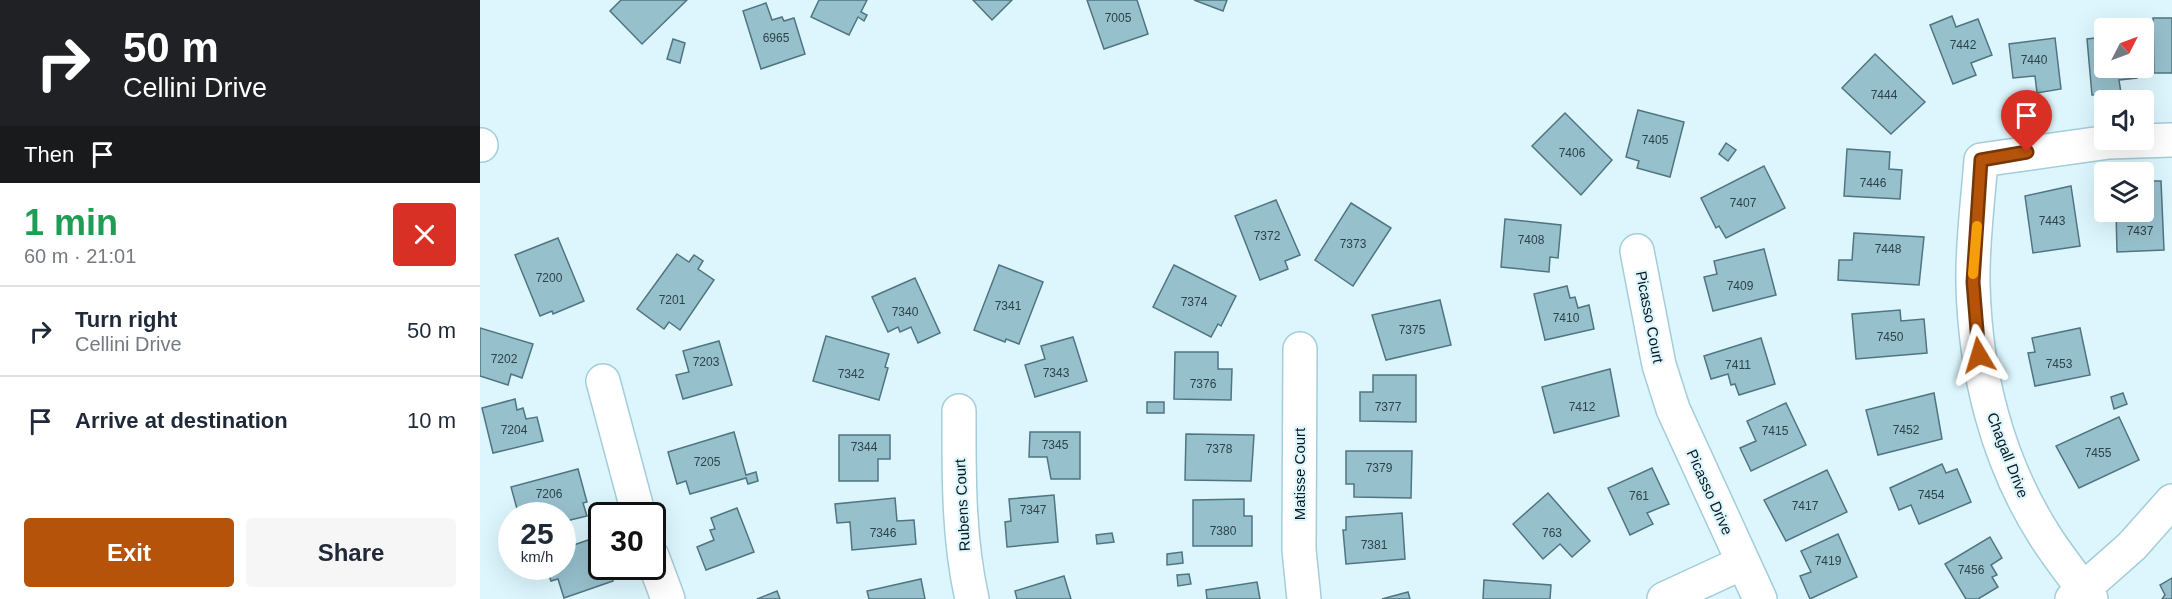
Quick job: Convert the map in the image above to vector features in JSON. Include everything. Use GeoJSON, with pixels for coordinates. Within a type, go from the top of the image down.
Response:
{"type":"FeatureCollection","features":[{"type":"Feature","properties":{"kind":"street","name":"Chagall Drive"},"geometry":{"type":"LineString","coordinates":[[2082,596],[2019,488],[1999,440],[1985,389],[1976,337],[1973,282],[1981,160],[2109,142],[2172,140]]}},
{"type":"Feature","properties":{"kind":"street","name":"Picasso Court"},"geometry":{"type":"LineString","coordinates":[[1637,251],[1665,384]]}},
{"type":"Feature","properties":{"kind":"street","name":"Matisse Court"},"geometry":{"type":"LineString","coordinates":[[1300,349],[1299,550],[1304,599]]}},
{"type":"Feature","properties":{"kind":"street"},"geometry":{"type":"LineString","coordinates":[[603,381],[635,502]]}},
{"type":"Feature","properties":{"kind":"street","name":"Picasso Drive"},"geometry":{"type":"LineString","coordinates":[[1665,384],[1672,409],[1760,599]]}},
{"type":"Feature","properties":{"kind":"street","name":"Rubens Court"},"geometry":{"type":"LineString","coordinates":[[959,411],[959,514],[965,571],[972,599]]}},
{"type":"Feature","properties":{"kind":"street"},"geometry":{"type":"LineString","coordinates":[[2082,596],[2132,546],[2172,501]]}},
{"type":"Feature","properties":{"kind":"street"},"geometry":{"type":"LineString","coordinates":[[1664,599],[1742,563]]}},
{"type":"Feature","properties":{"kind":"street"},"geometry":{"type":"LineString","coordinates":[[661,580],[668,599]]}},
{"type":"Feature","properties":{"kind":"building"},"geometry":{"type":"Polygon","coordinates":[[[621,0],[687,0],[642,44],[610,11],[621,0]]]}},
{"type":"Feature","properties":{"kind":"building"},"geometry":{"type":"Polygon","coordinates":[[[819,0],[867,0],[861,12],[867,15],[864,21],[858,17],[849,35],[811,17],[819,0]]]}},
{"type":"Feature","properties":{"kind":"building"},"geometry":{"type":"Polygon","coordinates":[[[973,0],[1012,0],[992,20],[973,0]]]}},
{"type":"Feature","properties":{"kind":"building"},"geometry":{"type":"Polygon","coordinates":[[[1087,0],[1137,0],[1148,34],[1104,49],[1087,0]]]}},
{"type":"Feature","properties":{"kind":"building"},"geometry":{"type":"Polygon","coordinates":[[[1194,0],[1227,0],[1223,11],[1194,0]]]}},
{"type":"Feature","properties":{"kind":"building"},"geometry":{"type":"Polygon","coordinates":[[[766,3],[772,20],[782,17],[784,21],[794,18],[805,54],[761,69],[743,11],[766,3]]]}},
{"type":"Feature","properties":{"kind":"building"},"geometry":{"type":"Polygon","coordinates":[[[1952,16],[1956,27],[1978,19],[1992,55],[1971,63],[1976,75],[1953,84],[1930,25],[1952,16]]]}},
{"type":"Feature","properties":{"kind":"building"},"geometry":{"type":"Polygon","coordinates":[[[2154,18],[2172,18],[2172,73],[2154,73],[2154,18]]]}},
{"type":"Feature","properties":{"kind":"building"},"geometry":{"type":"Polygon","coordinates":[[[2055,38],[2061,89],[2037,93],[2035,76],[2013,78],[2009,44],[2055,38]]]}},
{"type":"Feature","properties":{"kind":"building"},"geometry":{"type":"Polygon","coordinates":[[[2094,38],[2094,78],[2137,78],[2119,80],[2121,90],[2094,90],[2094,95],[2092,95],[2087,39],[2094,38]]]}},
{"type":"Feature","properties":{"kind":"building"},"geometry":{"type":"Polygon","coordinates":[[[673,39],[685,43],[680,63],[667,59],[673,39]]]}},
{"type":"Feature","properties":{"kind":"building"},"geometry":{"type":"Polygon","coordinates":[[[1875,54],[1925,102],[1891,134],[1842,88],[1875,54]]]}},
{"type":"Feature","properties":{"kind":"building"},"geometry":{"type":"Polygon","coordinates":[[[1638,110],[1684,122],[1670,177],[1637,168],[1639,161],[1626,157],[1638,110]]]}},
{"type":"Feature","properties":{"kind":"building"},"geometry":{"type":"Polygon","coordinates":[[[1565,113],[1612,160],[1581,195],[1532,146],[1565,113]]]}},
{"type":"Feature","properties":{"kind":"building"},"geometry":{"type":"Polygon","coordinates":[[[1726,143],[1736,150],[1728,161],[1719,154],[1726,143]]]}},
{"type":"Feature","properties":{"kind":"building"},"geometry":{"type":"Polygon","coordinates":[[[1847,149],[1890,152],[1889,169],[1902,170],[1900,199],[1844,196],[1847,149]]]}},
{"type":"Feature","properties":{"kind":"building"},"geometry":{"type":"Polygon","coordinates":[[[1764,166],[1785,208],[1726,238],[1719,226],[1716,228],[1701,198],[1764,166]]]}},
{"type":"Feature","properties":{"kind":"building"},"geometry":{"type":"Polygon","coordinates":[[[2154,181],[2161,181],[2164,250],[2117,252],[2116,222],[2154,222],[2154,181]]]}},
{"type":"Feature","properties":{"kind":"building"},"geometry":{"type":"Polygon","coordinates":[[[2071,186],[2080,246],[2033,253],[2025,196],[2071,186]]]}},
{"type":"Feature","properties":{"kind":"building"},"geometry":{"type":"Polygon","coordinates":[[[1276,200],[1300,255],[1285,261],[1288,269],[1260,280],[1235,216],[1276,200]]]}},
{"type":"Feature","properties":{"kind":"building"},"geometry":{"type":"Polygon","coordinates":[[[1351,203],[1391,228],[1353,286],[1315,260],[1351,203]]]}},
{"type":"Feature","properties":{"kind":"building"},"geometry":{"type":"Polygon","coordinates":[[[1505,219],[1561,225],[1558,258],[1550,257],[1549,272],[1501,267],[1505,219]]]}},
{"type":"Feature","properties":{"kind":"building"},"geometry":{"type":"Polygon","coordinates":[[[1854,233],[1924,237],[1919,285],[1838,280],[1839,260],[1852,260],[1854,233]]]}},
{"type":"Feature","properties":{"kind":"building"},"geometry":{"type":"Polygon","coordinates":[[[558,238],[584,301],[553,314],[552,311],[540,316],[515,255],[558,238]]]}},
{"type":"Feature","properties":{"kind":"building"},"geometry":{"type":"Polygon","coordinates":[[[1764,249],[1776,295],[1713,311],[1704,277],[1717,274],[1714,261],[1764,249]]]}},
{"type":"Feature","properties":{"kind":"building"},"geometry":{"type":"Polygon","coordinates":[[[677,254],[689,262],[694,255],[703,261],[698,269],[714,280],[680,330],[669,322],[664,329],[637,309],[677,254]]]}},
{"type":"Feature","properties":{"kind":"building"},"geometry":{"type":"Polygon","coordinates":[[[999,265],[1043,282],[1019,344],[1006,339],[1005,342],[974,330],[999,265]]]}},
{"type":"Feature","properties":{"kind":"building"},"geometry":{"type":"Polygon","coordinates":[[[1174,265],[1236,296],[1221,326],[1218,324],[1211,337],[1153,307],[1174,265]]]}},
{"type":"Feature","properties":{"kind":"building"},"geometry":{"type":"Polygon","coordinates":[[[915,278],[940,333],[918,343],[911,327],[900,332],[898,327],[888,332],[872,297],[915,278]]]}},
{"type":"Feature","properties":{"kind":"building"},"geometry":{"type":"Polygon","coordinates":[[[1567,286],[1570,298],[1575,297],[1578,308],[1589,305],[1594,329],[1545,340],[1534,294],[1567,286]]]}},
{"type":"Feature","properties":{"kind":"building"},"geometry":{"type":"Polygon","coordinates":[[[1440,300],[1451,345],[1386,360],[1372,315],[1440,300]]]}},
{"type":"Feature","properties":{"kind":"building"},"geometry":{"type":"Polygon","coordinates":[[[1900,310],[1901,321],[1924,319],[1927,353],[1856,359],[1852,314],[1900,310]]]}},
{"type":"Feature","properties":{"kind":"building"},"geometry":{"type":"Polygon","coordinates":[[[480,328],[533,344],[522,378],[511,374],[508,385],[480,376],[480,328]]]}},
{"type":"Feature","properties":{"kind":"building"},"geometry":{"type":"Polygon","coordinates":[[[2080,328],[2090,375],[2035,386],[2028,353],[2035,352],[2032,338],[2080,328]]]}},
{"type":"Feature","properties":{"kind":"building"},"geometry":{"type":"Polygon","coordinates":[[[826,336],[889,354],[885,367],[888,368],[879,400],[813,381],[826,336]]]}},
{"type":"Feature","properties":{"kind":"building"},"geometry":{"type":"Polygon","coordinates":[[[1073,337],[1087,381],[1035,397],[1025,365],[1045,359],[1041,346],[1073,337]]]}},
{"type":"Feature","properties":{"kind":"building"},"geometry":{"type":"Polygon","coordinates":[[[1761,338],[1775,384],[1739,395],[1735,384],[1731,385],[1728,374],[1711,379],[1704,356],[1761,338]]]}},
{"type":"Feature","properties":{"kind":"building"},"geometry":{"type":"Polygon","coordinates":[[[719,341],[732,385],[683,399],[676,375],[689,372],[683,351],[719,341]]]}},
{"type":"Feature","properties":{"kind":"building"},"geometry":{"type":"Polygon","coordinates":[[[1175,352],[1218,352],[1218,369],[1232,369],[1231,400],[1174,399],[1175,352]]]}},
{"type":"Feature","properties":{"kind":"building"},"geometry":{"type":"Polygon","coordinates":[[[1610,369],[1619,416],[1554,433],[1542,387],[1610,369]]]}},
{"type":"Feature","properties":{"kind":"building"},"geometry":{"type":"Polygon","coordinates":[[[1373,375],[1416,375],[1416,422],[1360,421],[1360,392],[1373,392],[1373,375]]]}},
{"type":"Feature","properties":{"kind":"building"},"geometry":{"type":"Polygon","coordinates":[[[1934,393],[1942,439],[1878,455],[1866,410],[1934,393]]]}},
{"type":"Feature","properties":{"kind":"building"},"geometry":{"type":"Polygon","coordinates":[[[2123,393],[2127,404],[2114,409],[2111,397],[2123,393]]]}},
{"type":"Feature","properties":{"kind":"building"},"geometry":{"type":"Polygon","coordinates":[[[515,399],[517,410],[523,408],[526,419],[537,417],[543,441],[493,453],[482,408],[515,399]]]}},
{"type":"Feature","properties":{"kind":"building"},"geometry":{"type":"Polygon","coordinates":[[[1147,402],[1164,402],[1164,413],[1147,413],[1147,402]]]}},
{"type":"Feature","properties":{"kind":"building"},"geometry":{"type":"Polygon","coordinates":[[[1786,403],[1806,445],[1751,471],[1740,448],[1756,441],[1747,421],[1786,403]]]}},
{"type":"Feature","properties":{"kind":"building"},"geometry":{"type":"Polygon","coordinates":[[[2119,417],[2139,460],[2079,488],[2056,446],[2119,417]]]}},
{"type":"Feature","properties":{"kind":"building"},"geometry":{"type":"Polygon","coordinates":[[[734,432],[746,475],[756,472],[758,481],[748,484],[746,478],[690,494],[686,481],[677,484],[668,452],[734,432]]]}},
{"type":"Feature","properties":{"kind":"building"},"geometry":{"type":"Polygon","coordinates":[[[1030,432],[1080,432],[1080,479],[1051,479],[1047,457],[1029,457],[1030,432]]]}},
{"type":"Feature","properties":{"kind":"building"},"geometry":{"type":"Polygon","coordinates":[[[1186,434],[1254,435],[1251,481],[1185,480],[1186,434]]]}},
{"type":"Feature","properties":{"kind":"building"},"geometry":{"type":"Polygon","coordinates":[[[839,435],[890,435],[890,459],[878,459],[878,481],[839,481],[839,435]]]}},
{"type":"Feature","properties":{"kind":"building"},"geometry":{"type":"Polygon","coordinates":[[[1346,451],[1412,451],[1411,498],[1354,497],[1354,484],[1346,484],[1346,451]]]}},
{"type":"Feature","properties":{"kind":"building"},"geometry":{"type":"Polygon","coordinates":[[[1942,464],[1946,473],[1957,469],[1971,502],[1919,524],[1911,505],[1899,510],[1890,488],[1942,464]]]}},
{"type":"Feature","properties":{"kind":"building"},"geometry":{"type":"Polygon","coordinates":[[[1652,468],[1669,504],[1647,513],[1653,524],[1630,535],[1608,488],[1652,468]]]}},
{"type":"Feature","properties":{"kind":"building"},"geometry":{"type":"Polygon","coordinates":[[[578,469],[587,502],[583,503],[587,516],[576,519],[576,502],[515,502],[511,487],[578,469]]]}},
{"type":"Feature","properties":{"kind":"building"},"geometry":{"type":"Polygon","coordinates":[[[1827,470],[1847,512],[1786,541],[1764,500],[1827,470]]]}},
{"type":"Feature","properties":{"kind":"building"},"geometry":{"type":"Polygon","coordinates":[[[1548,493],[1590,541],[1572,557],[1560,544],[1543,559],[1513,524],[1548,493]]]}},
{"type":"Feature","properties":{"kind":"building"},"geometry":{"type":"Polygon","coordinates":[[[1054,495],[1058,542],[1007,547],[1005,522],[1011,521],[1009,499],[1054,495]]]}},
{"type":"Feature","properties":{"kind":"building"},"geometry":{"type":"Polygon","coordinates":[[[895,498],[897,521],[914,520],[916,544],[852,550],[850,522],[837,523],[835,504],[895,498]]]}},
{"type":"Feature","properties":{"kind":"building"},"geometry":{"type":"Polygon","coordinates":[[[1244,499],[1244,516],[1252,516],[1252,546],[1193,546],[1193,500],[1244,499]]]}},
{"type":"Feature","properties":{"kind":"building"},"geometry":{"type":"Polygon","coordinates":[[[737,508],[754,552],[706,570],[697,547],[714,540],[710,530],[715,529],[711,518],[737,508]]]}},
{"type":"Feature","properties":{"kind":"building"},"geometry":{"type":"Polygon","coordinates":[[[1402,513],[1405,559],[1346,564],[1343,530],[1346,530],[1346,517],[1402,513]]]}},
{"type":"Feature","properties":{"kind":"building"},"geometry":{"type":"Polygon","coordinates":[[[1112,533],[1114,542],[1097,544],[1096,535],[1112,533]]]}},
{"type":"Feature","properties":{"kind":"building"},"geometry":{"type":"Polygon","coordinates":[[[1838,534],[1857,577],[1810,599],[1800,576],[1811,572],[1801,551],[1838,534]]]}},
{"type":"Feature","properties":{"kind":"building"},"geometry":{"type":"Polygon","coordinates":[[[1990,537],[2002,558],[1991,565],[1997,575],[1992,577],[1998,587],[1978,599],[1966,599],[1945,564],[1990,537]]]}},
{"type":"Feature","properties":{"kind":"building"},"geometry":{"type":"Polygon","coordinates":[[[588,540],[588,580],[613,581],[564,598],[558,580],[576,580],[576,544],[588,540]]]}},
{"type":"Feature","properties":{"kind":"building"},"geometry":{"type":"Polygon","coordinates":[[[1182,552],[1183,563],[1167,565],[1167,554],[1182,552]]]}},
{"type":"Feature","properties":{"kind":"building"},"geometry":{"type":"Polygon","coordinates":[[[1189,574],[1191,584],[1178,586],[1177,575],[1189,574]]]}},
{"type":"Feature","properties":{"kind":"building"},"geometry":{"type":"Polygon","coordinates":[[[1064,576],[1071,599],[1017,599],[1015,591],[1064,576]]]}},
{"type":"Feature","properties":{"kind":"building"},"geometry":{"type":"Polygon","coordinates":[[[2172,578],[2172,599],[2162,599],[2165,595],[2160,585],[2172,578]]]}},
{"type":"Feature","properties":{"kind":"building"},"geometry":{"type":"Polygon","coordinates":[[[921,579],[925,599],[869,599],[867,591],[921,579]]]}},
{"type":"Feature","properties":{"kind":"building"},"geometry":{"type":"Polygon","coordinates":[[[1484,580],[1551,585],[1550,599],[1483,599],[1484,580]]]}},
{"type":"Feature","properties":{"kind":"building"},"geometry":{"type":"Polygon","coordinates":[[[1257,582],[1260,599],[1207,599],[1206,590],[1257,582]]]}},
{"type":"Feature","properties":{"kind":"building"},"geometry":{"type":"Polygon","coordinates":[[[777,591],[780,599],[757,599],[777,591]]]}},
{"type":"Feature","properties":{"kind":"building"},"geometry":{"type":"Polygon","coordinates":[[[1408,592],[1410,599],[1382,599],[1408,592]]]}},
{"type":"Feature","properties":{"kind":"slow traffic"},"geometry":{"type":"LineString","coordinates":[[1973,274],[1977,226]]}},
{"type":"Feature","properties":{"kind":"route"},"geometry":{"type":"LineString","coordinates":[[1979,355],[1973,282],[1981,160],[2027,152]]}}]}
